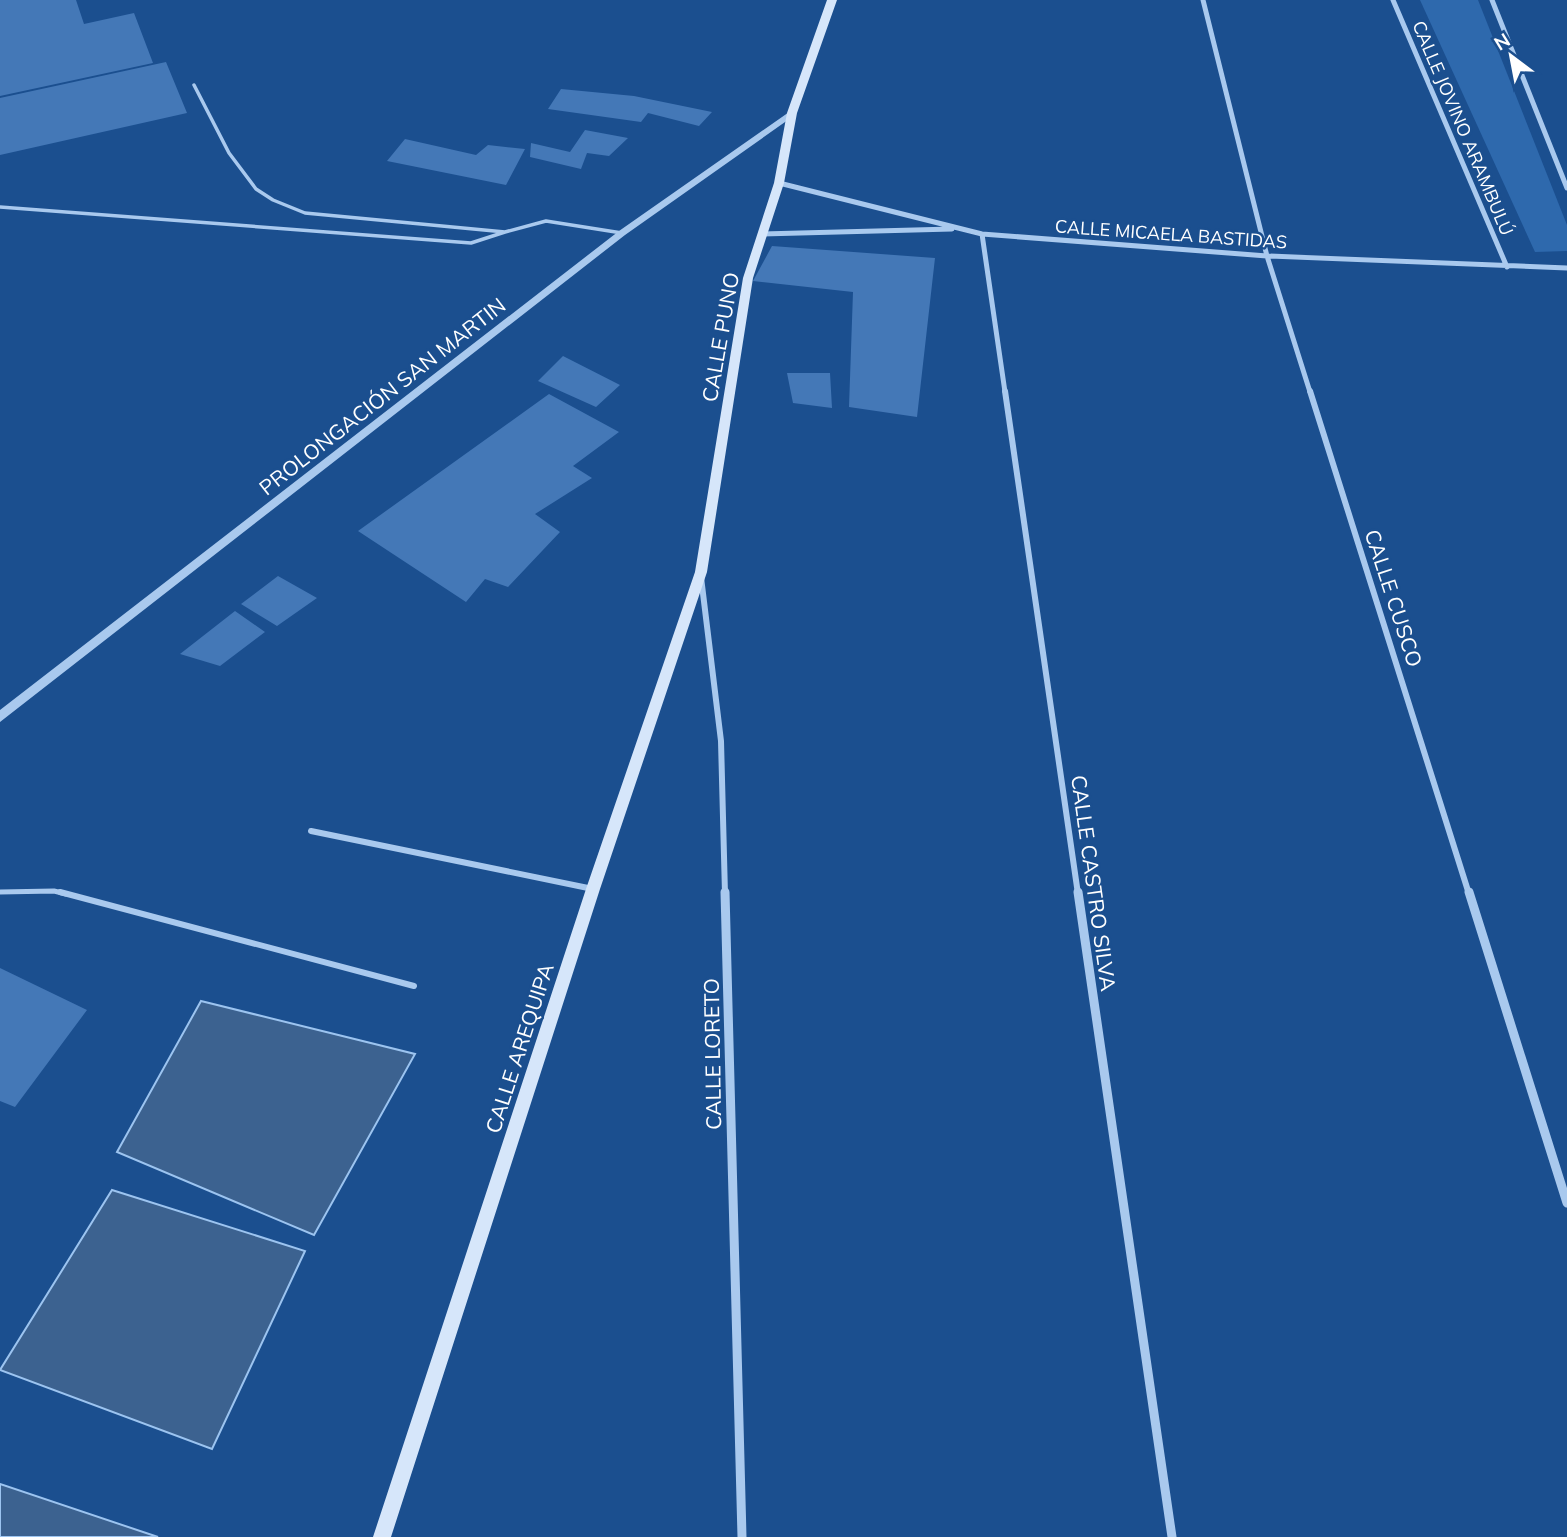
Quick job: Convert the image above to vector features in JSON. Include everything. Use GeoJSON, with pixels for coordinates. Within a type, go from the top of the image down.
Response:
{"type":"FeatureCollection","features":[{"type":"Feature","properties":{"kind":"main road","name":"CALLE PUNO"},"geometry":{"type":"LineString","coordinates":[[701,572],[748,278],[779,183],[792,113],[832,0]]}},
{"type":"Feature","properties":{"kind":"main road","name":"CALLE AREQUIPA"},"geometry":{"type":"LineString","coordinates":[[382,1537],[593,889],[701,572]]}},
{"type":"Feature","properties":{"kind":"street","name":"CALLE CUSCO"},"geometry":{"type":"LineString","coordinates":[[1203,0],[1267,256],[1567,1203]]}},
{"type":"Feature","properties":{"kind":"street","name":"CALLE JOVINO ARAMBULÚ"},"geometry":{"type":"LineString","coordinates":[[1392,0],[1507,268]]}},
{"type":"Feature","properties":{"kind":"street"},"geometry":{"type":"LineString","coordinates":[[1492,0],[1567,188]]}},
{"type":"Feature","properties":{"kind":"street","name":"PROLONGACIÓN SAN MARTIN"},"geometry":{"type":"LineString","coordinates":[[0,717],[622,233],[792,113]]}},
{"type":"Feature","properties":{"kind":"street","name":"CALLE MICAELA BASTIDAS"},"geometry":{"type":"LineString","coordinates":[[779,183],[982,234],[1267,256],[1507,268],[1567,268]]}},
{"type":"Feature","properties":{"kind":"street"},"geometry":{"type":"LineString","coordinates":[[761,234],[962,229]]}},
{"type":"Feature","properties":{"kind":"street","name":"CALLE CASTRO SILVA"},"geometry":{"type":"LineString","coordinates":[[982,234],[1172,1537]]}},
{"type":"Feature","properties":{"kind":"street","name":"CALLE LORETO"},"geometry":{"type":"LineString","coordinates":[[701,572],[721,741],[742,1537]]}},
{"type":"Feature","properties":{"kind":"street"},"geometry":{"type":"LineString","coordinates":[[311,831],[593,889]]}},
{"type":"Feature","properties":{"kind":"lane"},"geometry":{"type":"LineString","coordinates":[[194,85],[229,151],[257,190],[274,201],[305,213],[505,232]]}},
{"type":"Feature","properties":{"kind":"lane"},"geometry":{"type":"LineString","coordinates":[[0,207],[471,243],[546,221],[622,233]]}},
{"type":"Feature","properties":{"kind":"lane"},"geometry":{"type":"LineString","coordinates":[[0,892],[54,891],[414,986]]}},
{"type":"Feature","properties":{"kind":"shaded area"},"geometry":{"type":"Polygon","coordinates":[[[1420,0],[1478,0],[1567,225],[1567,251],[1535,252],[1420,0]]]}},
{"type":"Feature","properties":{"kind":"shaded area"},"geometry":{"type":"Polygon","coordinates":[[[201,1001],[415,1054],[314,1235],[117,1152],[201,1001]]]}},
{"type":"Feature","properties":{"kind":"shaded area"},"geometry":{"type":"Polygon","coordinates":[[[112,1190],[305,1251],[212,1449],[0,1370],[112,1190]]]}},
{"type":"Feature","properties":{"kind":"shaded area"},"geometry":{"type":"Polygon","coordinates":[[[0,1484],[158,1537],[0,1537],[0,1484]]]}},
{"type":"Feature","properties":{"kind":"building"},"geometry":{"type":"Polygon","coordinates":[[[0,0],[76,0],[84,24],[134,13],[153,63],[0,96],[0,0]]]}},
{"type":"Feature","properties":{"kind":"building"},"geometry":{"type":"Polygon","coordinates":[[[166,62],[187,113],[0,155],[0,98],[166,62]]]}},
{"type":"Feature","properties":{"kind":"building"},"geometry":{"type":"Polygon","coordinates":[[[561,89],[634,96],[712,112],[699,126],[648,113],[641,122],[548,109],[561,89]]]}},
{"type":"Feature","properties":{"kind":"building"},"geometry":{"type":"Polygon","coordinates":[[[585,130],[628,138],[609,156],[587,153],[581,169],[530,157],[531,143],[570,152],[585,130]]]}},
{"type":"Feature","properties":{"kind":"building"},"geometry":{"type":"Polygon","coordinates":[[[405,139],[476,155],[488,145],[525,149],[506,185],[387,161],[405,139]]]}},
{"type":"Feature","properties":{"kind":"building"},"geometry":{"type":"Polygon","coordinates":[[[772,246],[935,258],[917,417],[849,407],[853,292],[753,281],[772,246]]]}},
{"type":"Feature","properties":{"kind":"building"},"geometry":{"type":"Polygon","coordinates":[[[563,356],[620,385],[596,407],[538,381],[563,356]]]}},
{"type":"Feature","properties":{"kind":"building"},"geometry":{"type":"Polygon","coordinates":[[[787,373],[830,373],[832,408],[793,403],[787,373]]]}},
{"type":"Feature","properties":{"kind":"building"},"geometry":{"type":"Polygon","coordinates":[[[549,394],[619,432],[573,466],[592,478],[535,514],[560,532],[508,587],[485,579],[466,602],[358,531],[549,394]]]}},
{"type":"Feature","properties":{"kind":"building"},"geometry":{"type":"Polygon","coordinates":[[[278,576],[317,598],[277,626],[241,604],[278,576]]]}},
{"type":"Feature","properties":{"kind":"building"},"geometry":{"type":"Polygon","coordinates":[[[235,611],[265,632],[220,666],[180,654],[235,611]]]}},
{"type":"Feature","properties":{"kind":"building"},"geometry":{"type":"Polygon","coordinates":[[[0,968],[87,1010],[15,1107],[0,1101],[0,968]]]}}]}
